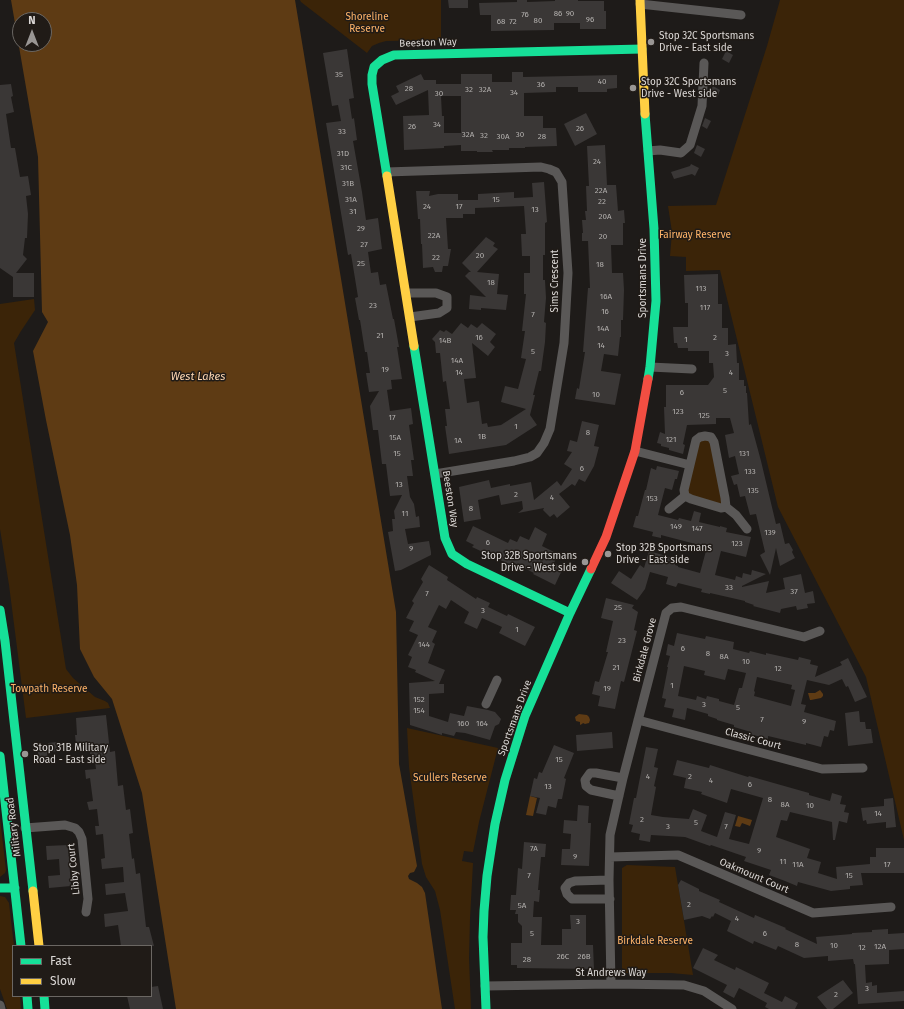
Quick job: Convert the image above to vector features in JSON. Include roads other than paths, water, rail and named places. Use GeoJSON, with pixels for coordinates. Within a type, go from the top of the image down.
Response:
{"type":"FeatureCollection","features":[{"type":"Feature","properties":{"kind":"street","name":"Sportsmans Drive"},"geometry":{"type":"LineString","coordinates":[[486,1009],[483,937],[484,911],[487,876],[495,824],[505,780],[525,716],[570,613],[606,536],[635,451],[650,367],[656,300],[654,229],[645,117],[640,2],[741,15]]}},
{"type":"Feature","properties":{"kind":"street","name":"Beeston Way"},"geometry":{"type":"LineString","coordinates":[[570,613],[467,564],[452,554],[445,538],[372,84],[372,75],[374,68],[382,60],[394,55],[642,49]]}},
{"type":"Feature","properties":{"kind":"street"},"geometry":{"type":"LineString","coordinates":[[648,150],[681,153],[690,146],[702,106],[704,63]]}},
{"type":"Feature","properties":{"kind":"street","name":"Sims Crescent"},"geometry":{"type":"LineString","coordinates":[[386,172],[541,167],[556,172],[562,182],[568,273],[564,343],[550,429],[544,444],[537,453],[530,457],[435,474]]}},
{"type":"Feature","properties":{"kind":"street"},"geometry":{"type":"LineString","coordinates":[[406,293],[436,293],[447,297],[447,308],[439,313],[410,317]]}},
{"type":"Feature","properties":{"kind":"street"},"geometry":{"type":"LineString","coordinates":[[650,367],[692,369]]}},
{"type":"Feature","properties":{"kind":"street"},"geometry":{"type":"LineString","coordinates":[[685,496],[684,490],[696,440],[700,437],[711,437],[714,442],[726,507],[736,515],[747,529]]}},
{"type":"Feature","properties":{"kind":"street"},"geometry":{"type":"LineString","coordinates":[[635,451],[690,465]]}},
{"type":"Feature","properties":{"kind":"street"},"geometry":{"type":"LineString","coordinates":[[685,496],[721,508],[726,507]]}},
{"type":"Feature","properties":{"kind":"street"},"geometry":{"type":"LineString","coordinates":[[669,509],[685,496]]}},
{"type":"Feature","properties":{"kind":"street","name":"Birkdale Grove"},"geometry":{"type":"LineString","coordinates":[[611,984],[609,880],[610,836],[623,778],[666,612],[672,608],[681,607],[804,637],[820,631]]}},
{"type":"Feature","properties":{"kind":"street","name":"Military Road"},"geometry":{"type":"LineString","coordinates":[[0,610],[2,641],[39,945]]}},
{"type":"Feature","properties":{"kind":"street"},"geometry":{"type":"LineString","coordinates":[[486,704],[497,680]]}},
{"type":"Feature","properties":{"kind":"street","name":"Classic Court"},"geometry":{"type":"LineString","coordinates":[[638,720],[822,769],[863,768]]}},
{"type":"Feature","properties":{"kind":"street","name":"Military Road"},"geometry":{"type":"LineString","coordinates":[[0,756],[21,945]]}},
{"type":"Feature","properties":{"kind":"street"},"geometry":{"type":"LineString","coordinates":[[619,796],[591,790],[586,786],[585,780],[590,773],[623,778]]}},
{"type":"Feature","properties":{"kind":"street","name":"Libby Court"},"geometry":{"type":"LineString","coordinates":[[25,828],[65,825],[75,828],[79,832],[82,839],[88,899],[86,912]]}},
{"type":"Feature","properties":{"kind":"street","name":"Oakmount Court"},"geometry":{"type":"LineString","coordinates":[[610,857],[678,855],[813,913],[891,907]]}},
{"type":"Feature","properties":{"kind":"street"},"geometry":{"type":"LineString","coordinates":[[609,880],[575,881],[569,883],[565,888],[567,894],[572,899],[610,899]]}},
{"type":"Feature","properties":{"kind":"street"},"geometry":{"type":"LineString","coordinates":[[0,888],[15,888]]}},
{"type":"Feature","properties":{"kind":"street","name":"St Andrews Way"},"geometry":{"type":"LineString","coordinates":[[485,986],[611,984],[684,985],[704,991],[732,1009]]}},
{"type":"Feature","properties":{"kind":"street"},"geometry":{"type":"LineString","coordinates":[[27,997],[28,1009]]}},
{"type":"Feature","properties":{"kind":"street"},"geometry":{"type":"LineString","coordinates":[[44,997],[46,1009]]}},
{"type":"Feature","properties":{"kind":"street"},"geometry":{"type":"LineString","coordinates":[[0,1005],[1,1009]]}},
{"type":"Feature","properties":{"kind":"water","name":"West Lakes"},"geometry":{"type":"Polygon","coordinates":[[[11,0],[295,0],[396,612],[399,764],[417,866],[414,872],[410,873],[408,876],[409,879],[422,887],[425,893],[442,1009],[176,1009],[142,793],[112,699],[94,677],[80,649],[77,585],[70,535],[33,351],[48,322],[42,312],[38,157],[20,52],[52,52],[52,12],[13,12],[11,0]]]}},
{"type":"Feature","properties":{"kind":"water"},"geometry":{"type":"Polygon","coordinates":[[[820,690],[823,694],[821,698],[810,700],[808,693],[815,693],[820,690]]]}},
{"type":"Feature","properties":{"kind":"water"},"geometry":{"type":"Polygon","coordinates":[[[579,714],[587,715],[590,720],[589,723],[583,723],[580,725],[580,722],[576,721],[575,717],[579,714]]]}},
{"type":"Feature","properties":{"kind":"water"},"geometry":{"type":"Polygon","coordinates":[[[530,796],[537,798],[533,816],[526,815],[530,796]]]}},
{"type":"Feature","properties":{"kind":"water"},"geometry":{"type":"Polygon","coordinates":[[[738,816],[752,820],[750,826],[742,823],[740,827],[735,826],[738,816]]]}},
{"type":"Feature","properties":{"kind":"place","name":"Stop 32C Sportsmans Drive - East side"},"geometry":{"type":"Point","coordinates":[651,42]}},
{"type":"Feature","properties":{"kind":"place","name":"Stop 32C Sportsmans Drive - West side"},"geometry":{"type":"Point","coordinates":[633,88]}},
{"type":"Feature","properties":{"kind":"place","name":"Stop 32B Sportsmans Drive - East side"},"geometry":{"type":"Point","coordinates":[608,554]}},
{"type":"Feature","properties":{"kind":"place","name":"Stop 32B Sportsmans Drive - West side"},"geometry":{"type":"Point","coordinates":[585,562]}},
{"type":"Feature","properties":{"kind":"place","name":"Stop 31B Military Road - East side"},"geometry":{"type":"Point","coordinates":[25,754]}},
{"type":"Feature","properties":{"kind":"park label","name":"Shoreline Reserve"},"geometry":{"type":"Point","coordinates":[367,22]}},
{"type":"Feature","properties":{"kind":"park label","name":"Fairway Reserve"},"geometry":{"type":"Point","coordinates":[695,235]}},
{"type":"Feature","properties":{"kind":"park label","name":"Towpath Reserve"},"geometry":{"type":"Point","coordinates":[49,689]}},
{"type":"Feature","properties":{"kind":"park label","name":"Scullers Reserve"},"geometry":{"type":"Point","coordinates":[450,778]}},
{"type":"Feature","properties":{"kind":"park label","name":"Birkdale Reserve"},"geometry":{"type":"Point","coordinates":[655,941]}}]}
